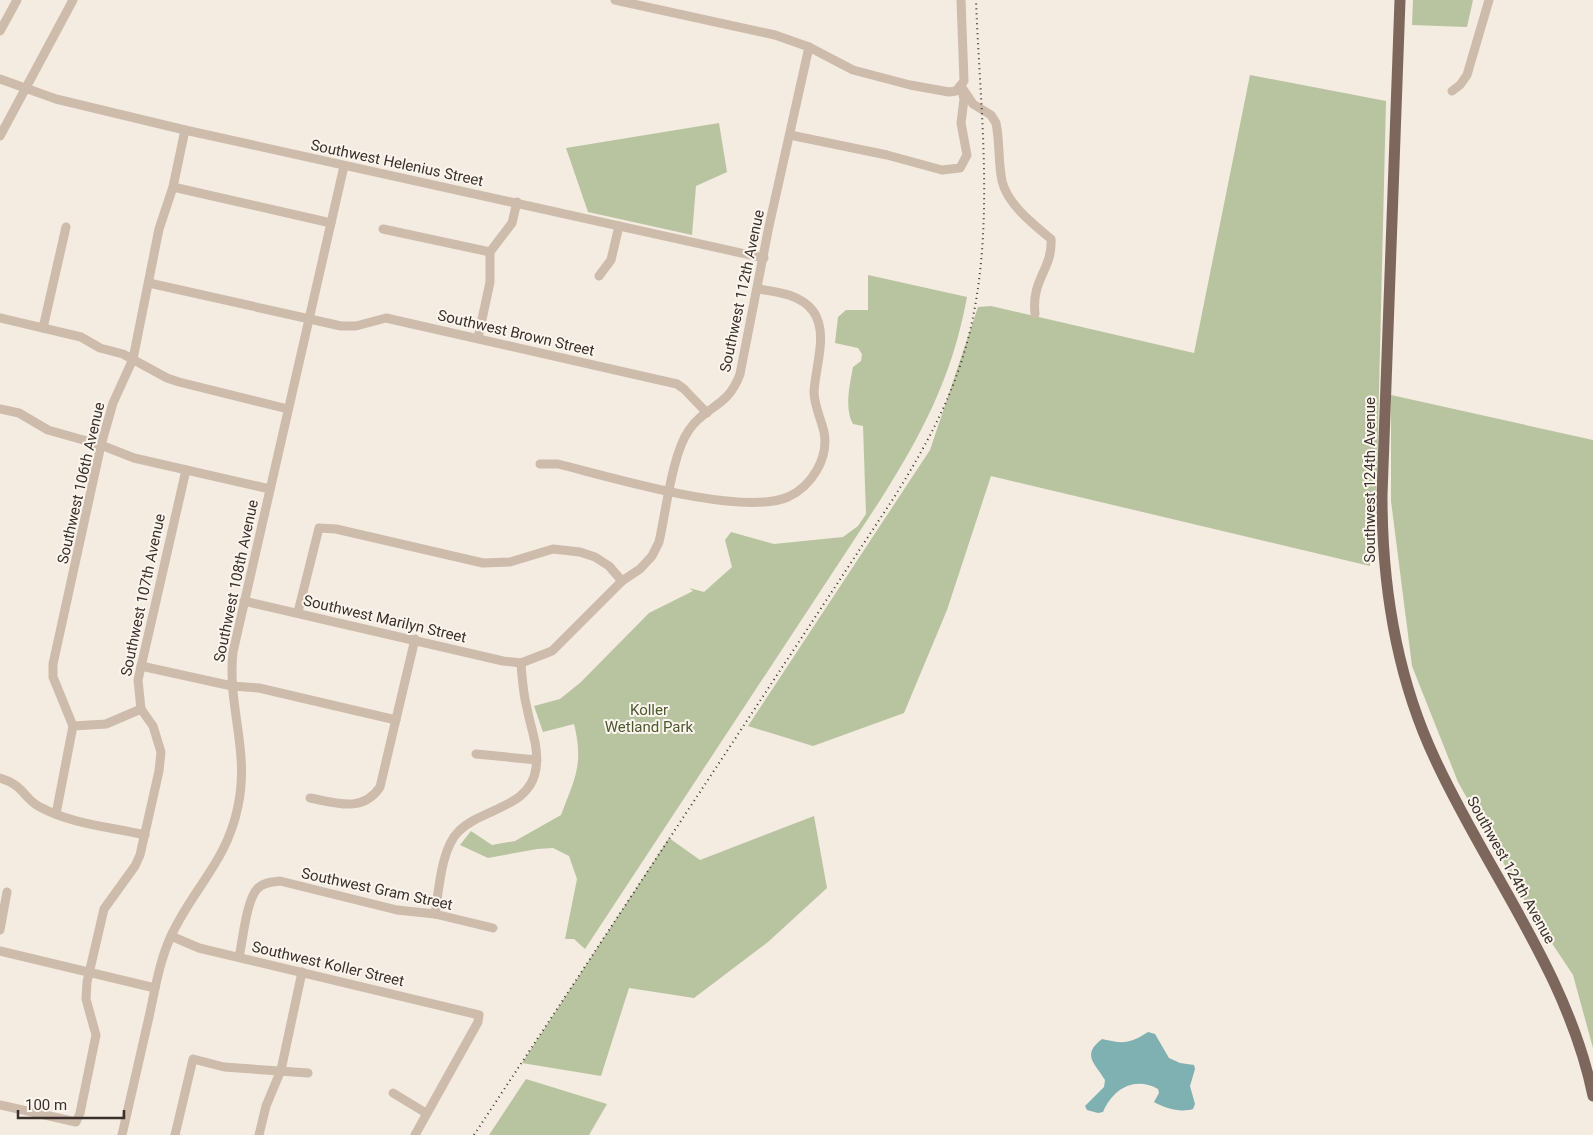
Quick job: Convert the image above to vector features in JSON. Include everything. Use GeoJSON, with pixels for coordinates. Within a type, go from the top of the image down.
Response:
{"type":"FeatureCollection","features":[{"type":"Feature","properties":{"kind":"main road","name":"Southwest 124th Avenue"},"geometry":{"type":"LineString","coordinates":[[1400,0],[1382,495],[1383,553],[1391,618],[1405,678],[1426,738],[1449,787],[1561,995],[1580,1042],[1593,1096]]}},
{"type":"Feature","properties":{"kind":"street"},"geometry":{"type":"LineString","coordinates":[[0,31],[17,0]]}},
{"type":"Feature","properties":{"kind":"street"},"geometry":{"type":"LineString","coordinates":[[0,136],[74,0]]}},
{"type":"Feature","properties":{"kind":"street"},"geometry":{"type":"LineString","coordinates":[[615,0],[775,35],[809,47],[853,70],[910,85],[949,92],[961,86]]}},
{"type":"Feature","properties":{"kind":"street"},"geometry":{"type":"LineString","coordinates":[[790,136],[887,155],[942,170],[960,168],[967,155],[961,123],[964,99],[961,86],[964,75],[962,0]]}},
{"type":"Feature","properties":{"kind":"street"},"geometry":{"type":"LineString","coordinates":[[1452,91],[1467,76],[1490,0]]}},
{"type":"Feature","properties":{"kind":"street","name":"Southwest 112th Avenue"},"geometry":{"type":"LineString","coordinates":[[521,663],[552,650],[622,581],[640,569],[652,556],[659,542],[682,442],[697,420],[722,403],[737,382],[809,47]]}},
{"type":"Feature","properties":{"kind":"street","name":"Southwest Helenius Street"},"geometry":{"type":"LineString","coordinates":[[0,79],[56,99],[186,130],[764,258]]}},
{"type":"Feature","properties":{"kind":"street"},"geometry":{"type":"LineString","coordinates":[[961,86],[973,104],[991,115],[996,123],[1002,182],[1008,196],[1023,213],[1052,238],[1050,258],[1035,287],[1035,314]]}},
{"type":"Feature","properties":{"kind":"street","name":"Southwest 106th Avenue"},"geometry":{"type":"LineString","coordinates":[[73,726],[53,677],[53,664],[101,445],[112,404],[133,359],[159,229],[173,187],[186,130]]}},
{"type":"Feature","properties":{"kind":"street","name":"Southwest 108th Avenue"},"geometry":{"type":"LineString","coordinates":[[122,1135],[155,988],[171,936],[187,907],[221,856],[239,804],[242,756],[232,686],[233,652],[344,166]]}},
{"type":"Feature","properties":{"kind":"street"},"geometry":{"type":"LineString","coordinates":[[173,187],[331,223]]}},
{"type":"Feature","properties":{"kind":"street"},"geometry":{"type":"LineString","coordinates":[[478,338],[490,282],[490,252],[512,224],[517,202]]}},
{"type":"Feature","properties":{"kind":"street"},"geometry":{"type":"LineString","coordinates":[[599,276],[611,260],[619,226]]}},
{"type":"Feature","properties":{"kind":"street"},"geometry":{"type":"LineString","coordinates":[[43,328],[66,227]]}},
{"type":"Feature","properties":{"kind":"street"},"geometry":{"type":"LineString","coordinates":[[383,229],[490,252]]}},
{"type":"Feature","properties":{"kind":"street","name":"Southwest Brown Street"},"geometry":{"type":"LineString","coordinates":[[149,284],[341,326],[356,326],[386,318],[478,338],[677,384],[707,412]]}},
{"type":"Feature","properties":{"kind":"street"},"geometry":{"type":"LineString","coordinates":[[540,464],[558,464],[730,502],[771,501],[788,497],[801,489],[816,471],[823,457],[824,434],[814,397],[820,342],[818,320],[808,305],[799,299],[758,288]]}},
{"type":"Feature","properties":{"kind":"street"},"geometry":{"type":"LineString","coordinates":[[0,318],[81,337],[100,348],[133,359],[167,378],[179,382],[288,409]]}},
{"type":"Feature","properties":{"kind":"street"},"geometry":{"type":"LineString","coordinates":[[0,409],[19,413],[58,433],[101,445],[134,458],[270,489]]}},
{"type":"Feature","properties":{"kind":"street","name":"Southwest 107th Avenue"},"geometry":{"type":"LineString","coordinates":[[0,1105],[76,1122],[80,1113],[96,1035],[86,999],[104,909],[135,866],[145,835],[161,752],[153,726],[141,709],[137,690],[186,470]]}},
{"type":"Feature","properties":{"kind":"street"},"geometry":{"type":"LineString","coordinates":[[298,612],[319,528],[336,529],[483,563],[510,562],[553,550],[580,552],[602,562],[622,581]]}},
{"type":"Feature","properties":{"kind":"street","name":"Southwest Marilyn Street"},"geometry":{"type":"LineString","coordinates":[[244,601],[415,639],[503,661],[521,663]]}},
{"type":"Feature","properties":{"kind":"street"},"geometry":{"type":"LineString","coordinates":[[310,798],[348,805],[364,802],[374,795],[384,776],[415,639]]}},
{"type":"Feature","properties":{"kind":"street"},"geometry":{"type":"LineString","coordinates":[[435,914],[447,848],[459,830],[514,802],[531,782],[536,770],[538,746],[527,710],[521,663]]}},
{"type":"Feature","properties":{"kind":"street"},"geometry":{"type":"LineString","coordinates":[[141,666],[232,686],[258,688],[396,720]]}},
{"type":"Feature","properties":{"kind":"street"},"geometry":{"type":"LineString","coordinates":[[56,814],[73,726],[106,724],[141,709]]}},
{"type":"Feature","properties":{"kind":"street"},"geometry":{"type":"LineString","coordinates":[[476,754],[537,760]]}},
{"type":"Feature","properties":{"kind":"street"},"geometry":{"type":"LineString","coordinates":[[0,778],[13,782],[39,807],[56,814],[145,835]]}},
{"type":"Feature","properties":{"kind":"street","name":"Southwest Gram Street"},"geometry":{"type":"LineString","coordinates":[[239,957],[251,901],[257,889],[270,882],[280,881],[397,910],[435,914],[493,928]]}},
{"type":"Feature","properties":{"kind":"street"},"geometry":{"type":"LineString","coordinates":[[0,930],[7,892]]}},
{"type":"Feature","properties":{"kind":"street","name":"Southwest Koller Street"},"geometry":{"type":"LineString","coordinates":[[171,936],[199,948],[479,1015],[478,1022],[426,1113]]}},
{"type":"Feature","properties":{"kind":"street"},"geometry":{"type":"LineString","coordinates":[[0,951],[155,988]]}},
{"type":"Feature","properties":{"kind":"street"},"geometry":{"type":"LineString","coordinates":[[259,1135],[266,1106],[281,1070],[302,972]]}},
{"type":"Feature","properties":{"kind":"street"},"geometry":{"type":"LineString","coordinates":[[175,1135],[194,1059],[224,1067],[308,1073]]}},
{"type":"Feature","properties":{"kind":"street"},"geometry":{"type":"LineString","coordinates":[[394,1092],[426,1113],[415,1135]]}},
{"type":"Feature","properties":{"kind":"green space"},"geometry":{"type":"Polygon","coordinates":[[[1413,0],[1473,0],[1467,27],[1412,25],[1413,0]]]}},
{"type":"Feature","properties":{"kind":"green space"},"geometry":{"type":"Polygon","coordinates":[[[1250,75],[1386,101],[1377,474],[1370,566],[991,476],[947,610],[904,713],[813,746],[748,726],[930,450],[978,307],[991,306],[1194,353],[1250,75]]]}},
{"type":"Feature","properties":{"kind":"green space"},"geometry":{"type":"Polygon","coordinates":[[[719,123],[727,172],[696,186],[692,235],[588,212],[566,148],[719,123]]]}},
{"type":"Feature","properties":{"kind":"green space","name":"Koller Wetland Park"},"geometry":{"type":"Polygon","coordinates":[[[868,275],[967,297],[953,354],[934,404],[909,453],[879,502],[585,949],[574,939],[565,939],[577,879],[569,856],[553,848],[488,858],[460,845],[471,831],[492,845],[515,841],[561,815],[574,780],[578,761],[574,724],[543,732],[534,706],[560,699],[581,682],[649,613],[693,591],[689,588],[704,592],[732,567],[725,540],[731,532],[774,544],[843,537],[858,526],[866,514],[863,426],[853,424],[850,418],[848,403],[853,367],[861,361],[862,354],[858,348],[835,343],[838,317],[846,310],[868,310],[868,275]]]}},
{"type":"Feature","properties":{"kind":"green space"},"geometry":{"type":"Polygon","coordinates":[[[1391,395],[1593,440],[1593,1048],[1573,975],[1530,910],[1458,782],[1412,666],[1391,501],[1391,395]]]}},
{"type":"Feature","properties":{"kind":"green space"},"geometry":{"type":"Polygon","coordinates":[[[814,816],[827,888],[768,942],[694,998],[629,988],[601,1076],[522,1063],[669,838],[700,860],[814,816]]]}},
{"type":"Feature","properties":{"kind":"green space"},"geometry":{"type":"Polygon","coordinates":[[[526,1079],[607,1104],[589,1135],[489,1135],[526,1079]]]}},
{"type":"Feature","properties":{"kind":"water"},"geometry":{"type":"Polygon","coordinates":[[[1148,1032],[1155,1034],[1169,1058],[1180,1063],[1194,1065],[1195,1069],[1190,1086],[1195,1104],[1193,1109],[1178,1110],[1158,1104],[1154,1102],[1159,1093],[1158,1089],[1149,1085],[1133,1084],[1118,1091],[1103,1112],[1098,1113],[1087,1110],[1085,1106],[1104,1087],[1105,1080],[1094,1064],[1091,1055],[1092,1050],[1102,1039],[1126,1042],[1148,1032]]]}},
{"type":"Feature","properties":{"kind":"railway"},"geometry":{"type":"LineString","coordinates":[[474,1135],[893,499],[927,441],[946,402],[968,339],[977,297],[982,255],[984,213],[983,127],[976,0]]}}]}
